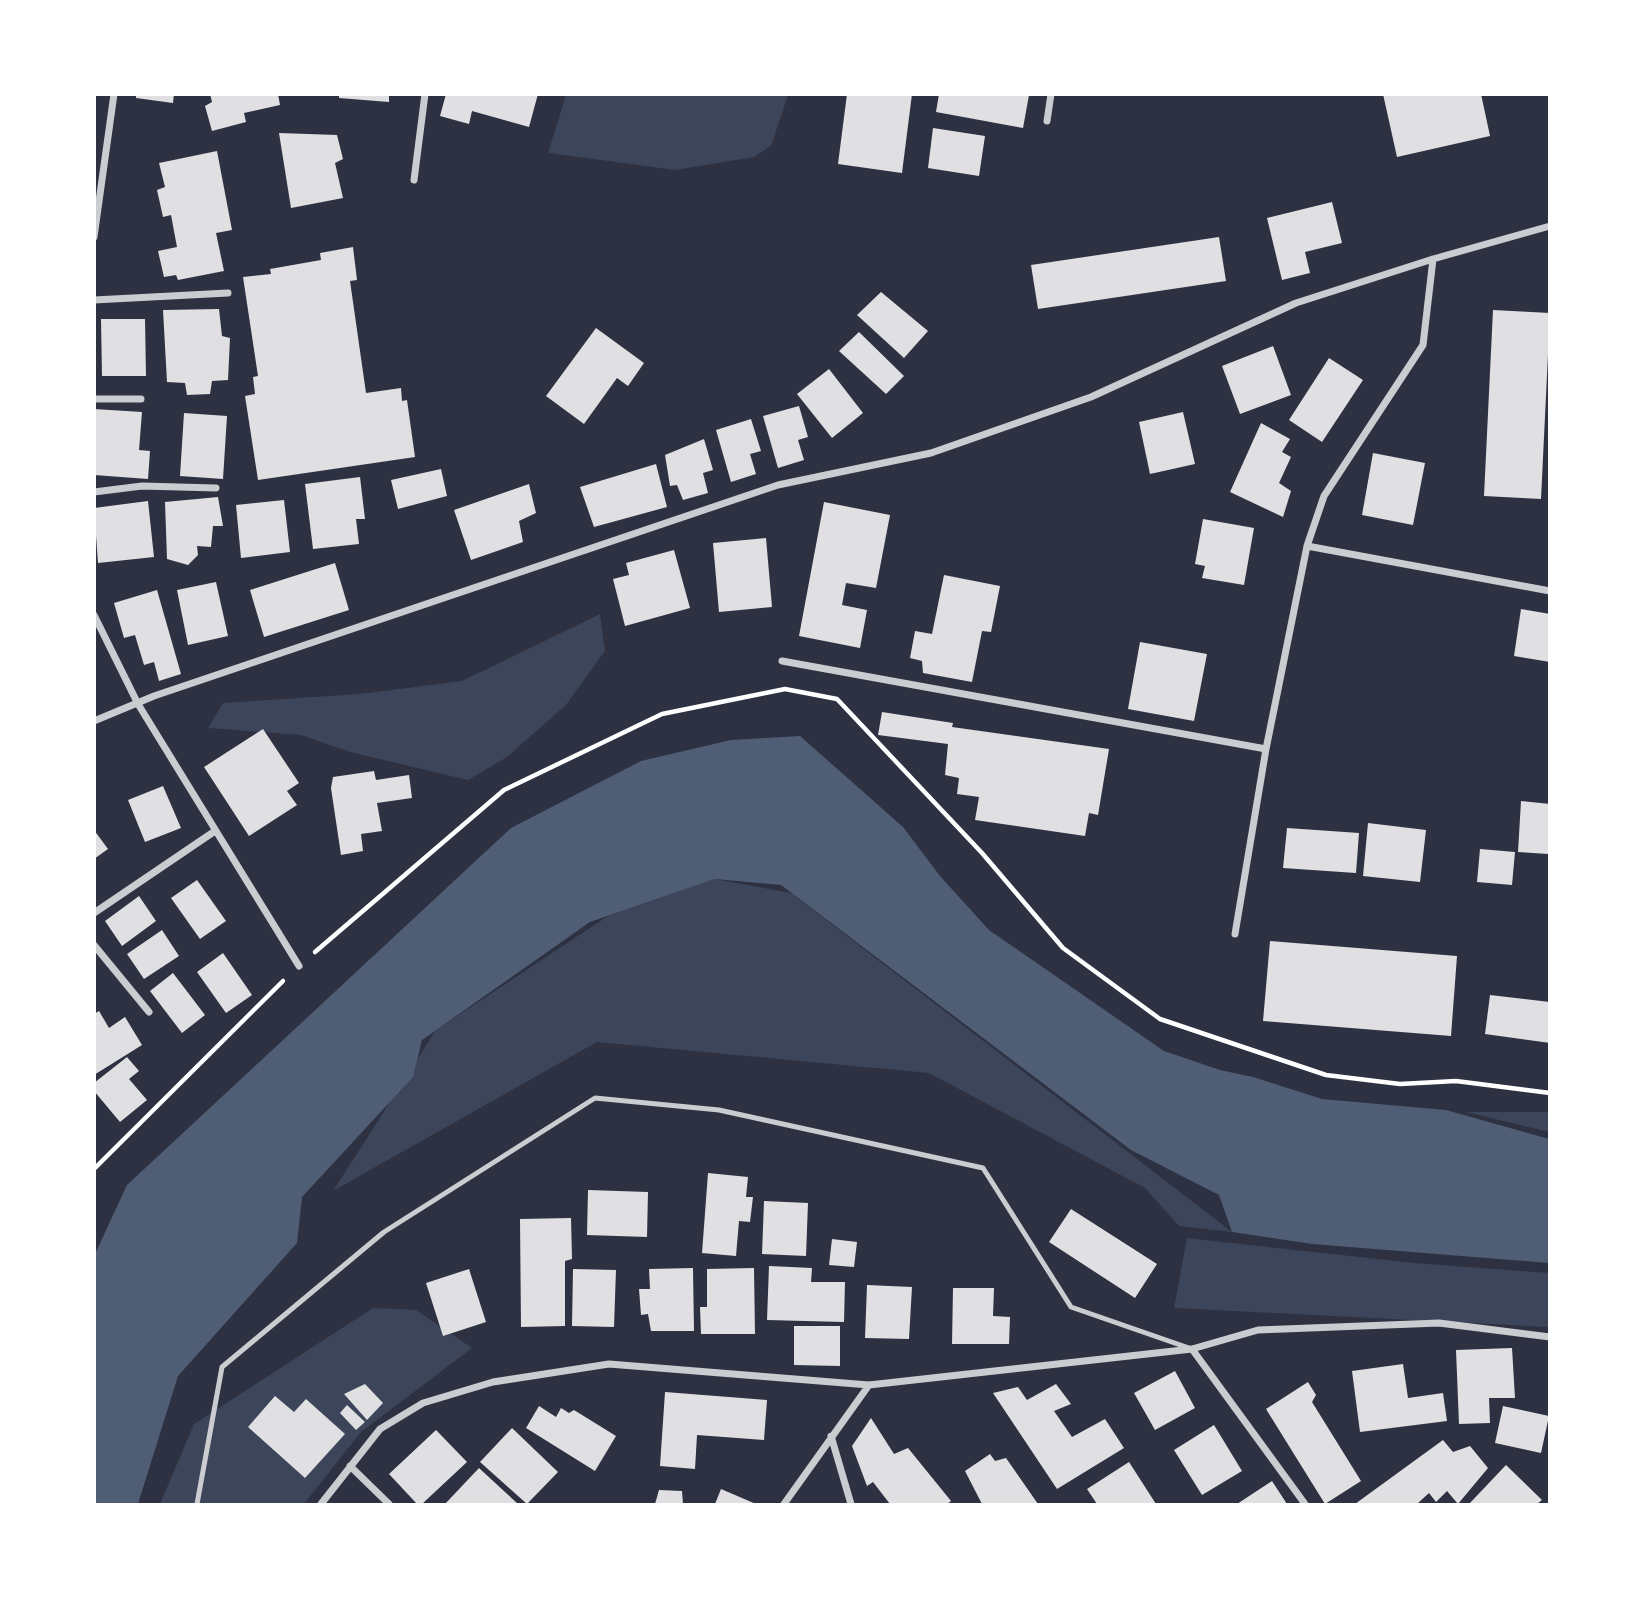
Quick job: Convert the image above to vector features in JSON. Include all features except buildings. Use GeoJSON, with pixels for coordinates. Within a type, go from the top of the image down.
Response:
{"type":"FeatureCollection","features":[{"type":"Feature","properties":{"kind":"street"},"geometry":{"type":"LineString","coordinates":[[94,237],[114,94]]}},
{"type":"Feature","properties":{"kind":"street"},"geometry":{"type":"LineString","coordinates":[[414,180],[425,94]]}},
{"type":"Feature","properties":{"kind":"street"},"geometry":{"type":"LineString","coordinates":[[1047,121],[1051,94]]}},
{"type":"Feature","properties":{"kind":"street"},"geometry":{"type":"LineString","coordinates":[[94,721],[154,696],[778,485],[944,448],[1091,397],[1296,303],[1433,259],[1549,226]]}},
{"type":"Feature","properties":{"kind":"street"},"geometry":{"type":"LineString","coordinates":[[1235,934],[1266,749],[1307,546],[1324,496],[1423,345],[1433,259]]}},
{"type":"Feature","properties":{"kind":"street"},"geometry":{"type":"LineString","coordinates":[[94,300],[228,293]]}},
{"type":"Feature","properties":{"kind":"street"},"geometry":{"type":"LineString","coordinates":[[94,399],[141,398]]}},
{"type":"Feature","properties":{"kind":"street"},"geometry":{"type":"LineString","coordinates":[[94,492],[142,486],[216,488]]}},
{"type":"Feature","properties":{"kind":"street"},"geometry":{"type":"LineString","coordinates":[[1307,546],[1549,591]]}},
{"type":"Feature","properties":{"kind":"street"},"geometry":{"type":"LineString","coordinates":[[94,615],[138,704],[299,965]]}},
{"type":"Feature","properties":{"kind":"street"},"geometry":{"type":"LineString","coordinates":[[782,661],[1266,749]]}},
{"type":"Feature","properties":{"kind":"street"},"geometry":{"type":"LineString","coordinates":[[94,913],[215,831]]}},
{"type":"Feature","properties":{"kind":"street"},"geometry":{"type":"LineString","coordinates":[[94,945],[149,1012]]}},
{"type":"Feature","properties":{"kind":"street"},"geometry":{"type":"LineString","coordinates":[[321,1504],[380,1429],[423,1403],[493,1382],[609,1364],[869,1385],[1192,1349],[1258,1330],[1439,1323],[1549,1338]]}},
{"type":"Feature","properties":{"kind":"street"},"geometry":{"type":"LineString","coordinates":[[1192,1349],[1305,1504]]}},
{"type":"Feature","properties":{"kind":"street"},"geometry":{"type":"LineString","coordinates":[[785,1504],[869,1385]]}},
{"type":"Feature","properties":{"kind":"street"},"geometry":{"type":"LineString","coordinates":[[831,1436],[851,1504]]}},
{"type":"Feature","properties":{"kind":"street"},"geometry":{"type":"LineString","coordinates":[[350,1466],[389,1504]]}},
{"type":"Feature","properties":{"kind":"lane"},"geometry":{"type":"LineString","coordinates":[[197,1504],[222,1367],[384,1232],[595,1098],[719,1110],[983,1168],[1071,1307],[1192,1349]]}},
{"type":"Feature","properties":{"kind":"path"},"geometry":{"type":"LineString","coordinates":[[94,1169],[299,965],[504,790],[662,713],[785,689],[837,699],[982,853],[1063,947],[1160,1019],[1326,1074],[1400,1084],[1456,1081],[1549,1093]]}},
{"type":"Feature","properties":{"kind":"shaded area"},"geometry":{"type":"Polygon","coordinates":[[[566,94],[788,95],[771,146],[754,157],[675,170],[548,153],[566,94]]]}},
{"type":"Feature","properties":{"kind":"shaded area"},"geometry":{"type":"Polygon","coordinates":[[[600,614],[605,651],[566,705],[507,757],[468,780],[350,752],[301,735],[208,728],[223,703],[360,694],[462,681],[600,614]]]}},
{"type":"Feature","properties":{"kind":"shaded area"},"geometry":{"type":"Polygon","coordinates":[[[800,736],[903,827],[940,876],[989,930],[1164,1051],[1322,1099],[1446,1110],[1549,1139],[1549,1263],[1312,1244],[1232,1232],[1219,1195],[1131,1150],[781,885],[715,879],[590,922],[422,1040],[413,1077],[302,1197],[297,1243],[178,1376],[138,1504],[95,1504],[95,1254],[127,1185],[511,828],[641,761],[731,740],[800,736]]]}},
{"type":"Feature","properties":{"kind":"shaded area"},"geometry":{"type":"Polygon","coordinates":[[[715,879],[791,893],[1232,1232],[1179,1226],[1145,1188],[929,1073],[597,1042],[333,1191],[436,1030],[608,916],[715,879]]]}},
{"type":"Feature","properties":{"kind":"shaded area"},"geometry":{"type":"Polygon","coordinates":[[[1466,1112],[1549,1112],[1549,1132],[1466,1112]]]}},
{"type":"Feature","properties":{"kind":"shaded area"},"geometry":{"type":"Polygon","coordinates":[[[1187,1238],[1414,1263],[1549,1273],[1549,1327],[1174,1308],[1187,1238]]]}},
{"type":"Feature","properties":{"kind":"shaded area"},"geometry":{"type":"Polygon","coordinates":[[[373,1308],[416,1310],[472,1348],[361,1432],[304,1504],[160,1504],[194,1424],[373,1308]]]}}]}
